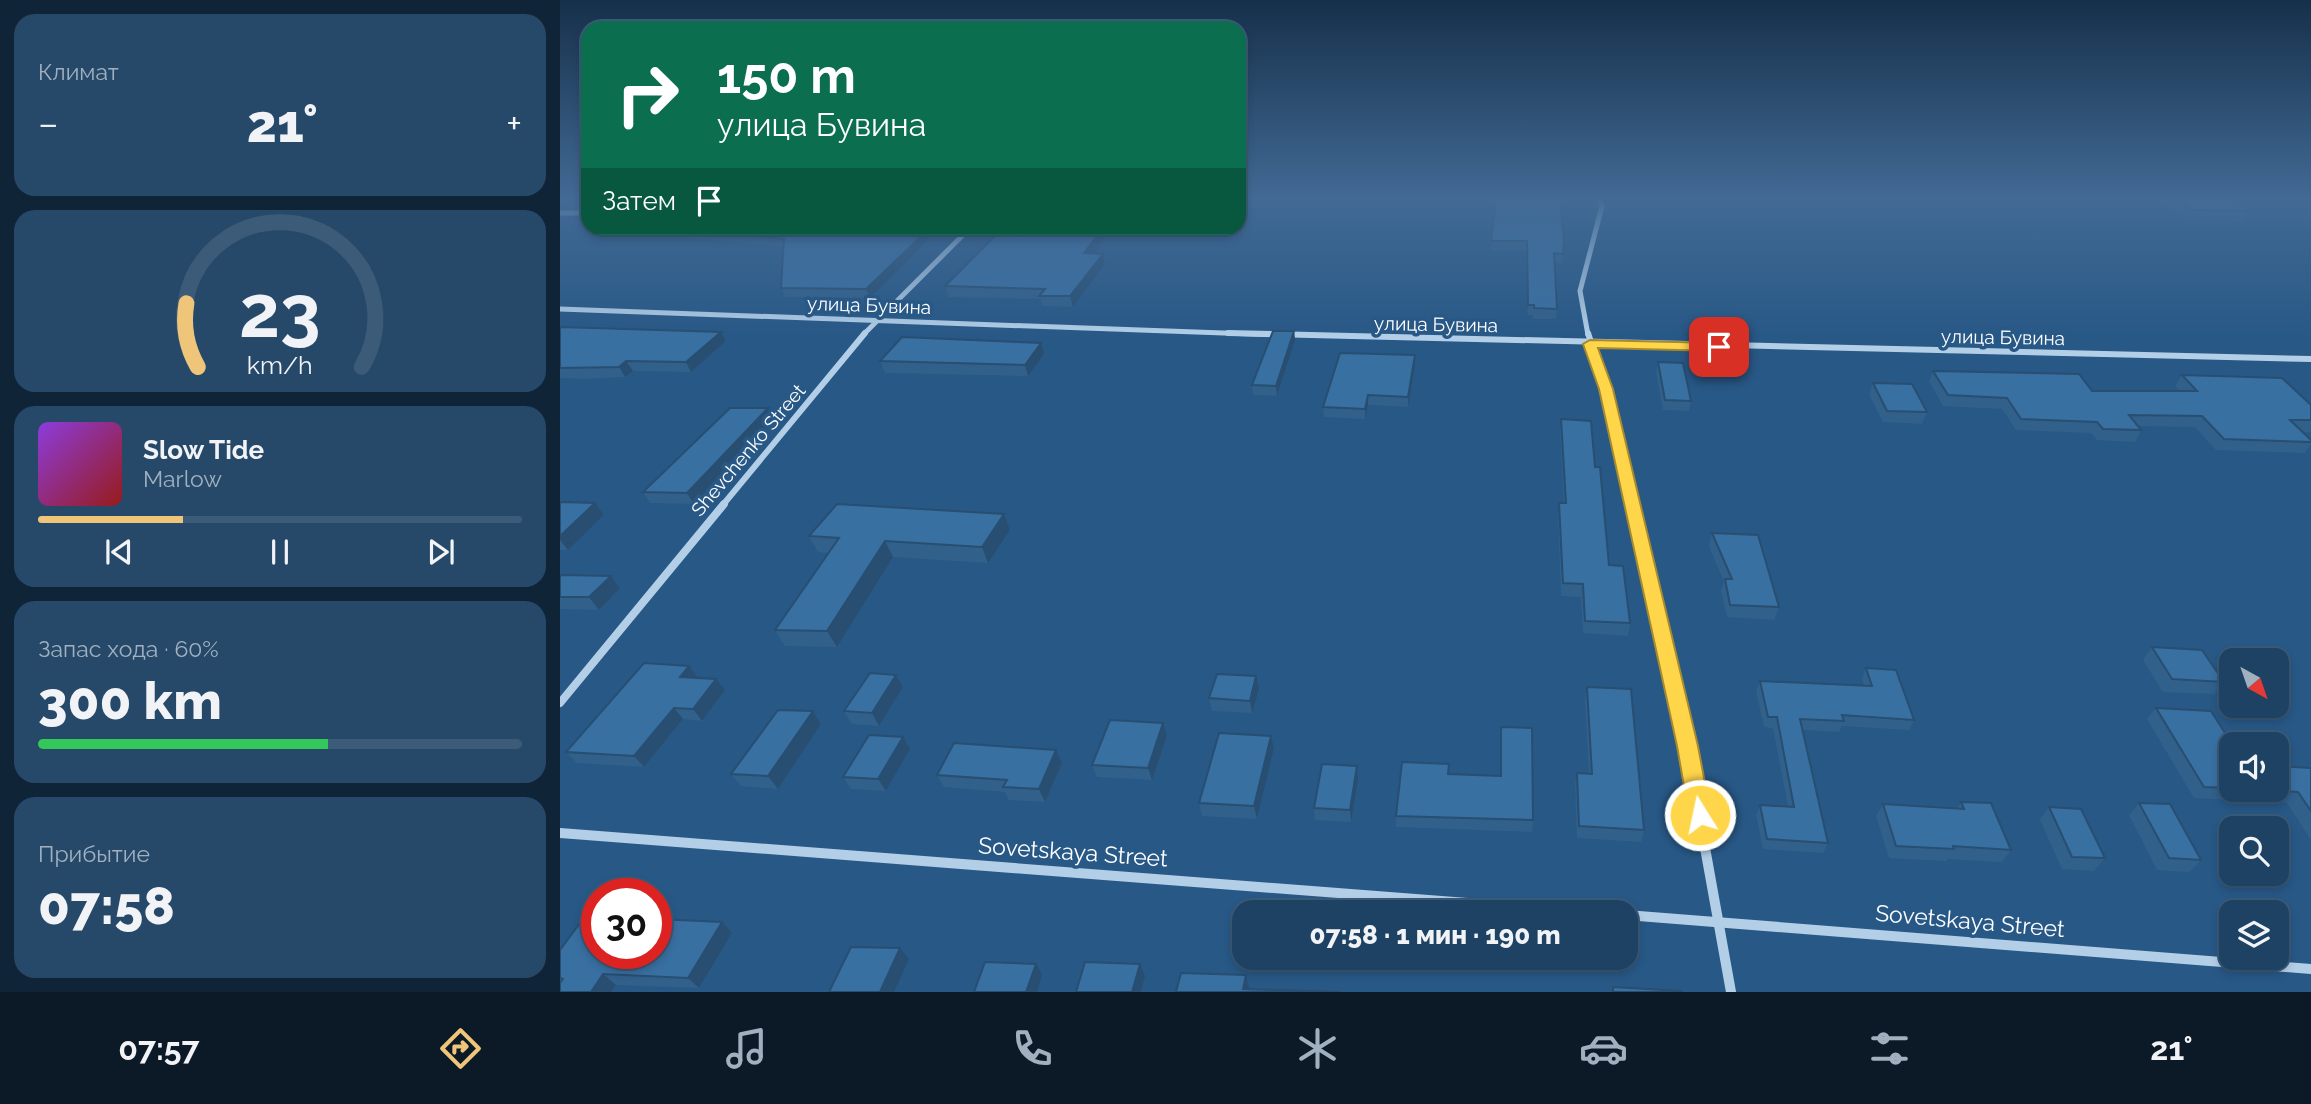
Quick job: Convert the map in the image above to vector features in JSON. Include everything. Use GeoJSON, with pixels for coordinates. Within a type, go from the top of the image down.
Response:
{"type":"FeatureCollection","features":[{"type":"Feature","properties":{"kind":"street","name":"Shevchenko Street"},"geometry":{"type":"LineString","coordinates":[[560,703],[875,321],[953,244]]}},
{"type":"Feature","properties":{"kind":"street"},"geometry":{"type":"LineString","coordinates":[[1592,244],[1580,291],[1590,344],[1606,389],[1688,746],[1731,992]]}},
{"type":"Feature","properties":{"kind":"street","name":"улица Бувина"},"geometry":{"type":"LineString","coordinates":[[560,309],[1590,344],[2311,359]]}},
{"type":"Feature","properties":{"kind":"street","name":"Sovetskaya Street"},"geometry":{"type":"LineString","coordinates":[[560,834],[1426,900]]}},
{"type":"Feature","properties":{"kind":"street","name":"Sovetskaya Street"},"geometry":{"type":"LineString","coordinates":[[1638,916],[2311,969]]}},
{"type":"Feature","properties":{"kind":"building"},"geometry":{"type":"Polygon","coordinates":[[[784,244],[913,244],[866,289],[781,288],[784,244]]]}},
{"type":"Feature","properties":{"kind":"building"},"geometry":{"type":"Polygon","coordinates":[[[987,244],[1091,244],[1084,253],[1103,254],[1070,296],[1039,296],[1045,289],[945,286],[987,244]]]}},
{"type":"Feature","properties":{"kind":"building"},"geometry":{"type":"Polygon","coordinates":[[[1527,244],[1564,244],[1563,254],[1554,253],[1557,309],[1534,308],[1534,305],[1528,305],[1527,244]]]}},
{"type":"Feature","properties":{"kind":"building"},"geometry":{"type":"Polygon","coordinates":[[[560,327],[721,332],[686,362],[626,361],[619,367],[560,368],[560,327]]]}},
{"type":"Feature","properties":{"kind":"building"},"geometry":{"type":"Polygon","coordinates":[[[1273,331],[1294,331],[1276,386],[1252,385],[1273,331]]]}},
{"type":"Feature","properties":{"kind":"building"},"geometry":{"type":"Polygon","coordinates":[[[902,337],[1041,343],[1025,365],[880,361],[902,337]]]}},
{"type":"Feature","properties":{"kind":"building"},"geometry":{"type":"Polygon","coordinates":[[[1340,353],[1415,355],[1408,397],[1368,395],[1365,409],[1323,407],[1340,353]]]}},
{"type":"Feature","properties":{"kind":"building"},"geometry":{"type":"Polygon","coordinates":[[[1658,362],[1683,363],[1691,401],[1665,400],[1658,362]]]}},
{"type":"Feature","properties":{"kind":"building"},"geometry":{"type":"Polygon","coordinates":[[[1933,371],[2079,374],[2092,391],[2197,391],[2182,375],[2282,378],[2311,405],[2311,420],[2290,420],[2311,442],[2224,439],[2202,416],[2129,415],[2141,430],[2103,429],[2097,422],[2021,419],[2007,398],[1948,395],[1933,371]]]}},
{"type":"Feature","properties":{"kind":"building"},"geometry":{"type":"Polygon","coordinates":[[[1873,383],[1912,384],[1927,412],[1887,411],[1873,383]]]}},
{"type":"Feature","properties":{"kind":"building"},"geometry":{"type":"Polygon","coordinates":[[[730,408],[768,408],[687,493],[643,492],[730,408]]]}},
{"type":"Feature","properties":{"kind":"building"},"geometry":{"type":"Polygon","coordinates":[[[1561,419],[1591,421],[1595,467],[1600,467],[1609,565],[1623,566],[1630,623],[1585,621],[1583,584],[1563,583],[1559,503],[1566,503],[1561,419]]]}},
{"type":"Feature","properties":{"kind":"building"},"geometry":{"type":"Polygon","coordinates":[[[560,502],[595,503],[560,536],[560,502]]]}},
{"type":"Feature","properties":{"kind":"building"},"geometry":{"type":"Polygon","coordinates":[[[837,504],[1004,514],[982,547],[885,541],[827,631],[775,630],[839,538],[809,536],[837,504]]]}},
{"type":"Feature","properties":{"kind":"building"},"geometry":{"type":"Polygon","coordinates":[[[1712,533],[1758,535],[1779,607],[1730,605],[1725,579],[1732,579],[1712,533]]]}},
{"type":"Feature","properties":{"kind":"building"},"geometry":{"type":"Polygon","coordinates":[[[560,575],[611,576],[589,597],[560,597],[560,575]]]}},
{"type":"Feature","properties":{"kind":"building"},"geometry":{"type":"Polygon","coordinates":[[[2152,647],[2202,650],[2219,675],[2219,682],[2172,679],[2152,647]]]}},
{"type":"Feature","properties":{"kind":"building"},"geometry":{"type":"Polygon","coordinates":[[[644,663],[689,666],[680,677],[716,679],[693,709],[674,708],[634,756],[566,752],[644,663]]]}},
{"type":"Feature","properties":{"kind":"building"},"geometry":{"type":"Polygon","coordinates":[[[1866,668],[1896,670],[1914,720],[1842,715],[1844,721],[1800,719],[1828,843],[1767,839],[1760,805],[1794,807],[1777,717],[1768,717],[1760,681],[1872,686],[1866,668]]]}},
{"type":"Feature","properties":{"kind":"building"},"geometry":{"type":"Polygon","coordinates":[[[870,673],[896,675],[872,713],[844,711],[870,673]]]}},
{"type":"Feature","properties":{"kind":"building"},"geometry":{"type":"Polygon","coordinates":[[[1217,674],[1256,676],[1250,701],[1209,698],[1217,674]]]}},
{"type":"Feature","properties":{"kind":"building"},"geometry":{"type":"Polygon","coordinates":[[[1587,687],[1631,689],[1644,830],[1579,826],[1577,773],[1592,774],[1587,687]]]}},
{"type":"Feature","properties":{"kind":"building"},"geometry":{"type":"Polygon","coordinates":[[[2156,708],[2211,711],[2224,732],[2219,732],[2219,788],[2204,787],[2156,708]]]}},
{"type":"Feature","properties":{"kind":"building"},"geometry":{"type":"Polygon","coordinates":[[[778,710],[813,711],[768,776],[731,774],[778,710]]]}},
{"type":"Feature","properties":{"kind":"building"},"geometry":{"type":"Polygon","coordinates":[[[1110,720],[1163,723],[1148,768],[1092,765],[1110,720]]]}},
{"type":"Feature","properties":{"kind":"building"},"geometry":{"type":"Polygon","coordinates":[[[1501,727],[1532,728],[1533,820],[1396,816],[1402,762],[1449,764],[1448,774],[1501,776],[1501,727]]]}},
{"type":"Feature","properties":{"kind":"building"},"geometry":{"type":"Polygon","coordinates":[[[1219,733],[1271,736],[1254,806],[1199,803],[1219,733]]]}},
{"type":"Feature","properties":{"kind":"building"},"geometry":{"type":"Polygon","coordinates":[[[869,735],[903,737],[878,779],[843,777],[869,735]]]}},
{"type":"Feature","properties":{"kind":"building"},"geometry":{"type":"Polygon","coordinates":[[[954,743],[1056,750],[1039,789],[1003,787],[1007,780],[937,775],[954,743]]]}},
{"type":"Feature","properties":{"kind":"building"},"geometry":{"type":"Polygon","coordinates":[[[1322,764],[1357,766],[1350,810],[1314,808],[1322,764]]]}},
{"type":"Feature","properties":{"kind":"building"},"geometry":{"type":"Polygon","coordinates":[[[2289,767],[2311,768],[2311,811],[2298,792],[2289,791],[2289,767]]]}},
{"type":"Feature","properties":{"kind":"building"},"geometry":{"type":"Polygon","coordinates":[[[1961,802],[1991,803],[2011,850],[1896,846],[1883,804],[1964,809],[1961,802]]]}},
{"type":"Feature","properties":{"kind":"building"},"geometry":{"type":"Polygon","coordinates":[[[2139,803],[2170,804],[2201,860],[2169,858],[2139,803]]]}},
{"type":"Feature","properties":{"kind":"building"},"geometry":{"type":"Polygon","coordinates":[[[2049,807],[2081,809],[2105,858],[2072,857],[2049,807]]]}},
{"type":"Feature","properties":{"kind":"building"},"geometry":{"type":"Polygon","coordinates":[[[672,920],[722,922],[688,978],[603,974],[591,992],[560,992],[563,979],[560,978],[560,950],[581,922],[581,969],[672,969],[672,920]]]}},
{"type":"Feature","properties":{"kind":"building"},"geometry":{"type":"Polygon","coordinates":[[[851,947],[900,948],[880,992],[829,992],[851,947]]]}},
{"type":"Feature","properties":{"kind":"building"},"geometry":{"type":"Polygon","coordinates":[[[985,962],[1036,964],[1026,992],[974,992],[985,962]]]}},
{"type":"Feature","properties":{"kind":"building"},"geometry":{"type":"Polygon","coordinates":[[[1085,962],[1140,964],[1132,992],[1076,992],[1085,962]]]}},
{"type":"Feature","properties":{"kind":"building"},"geometry":{"type":"Polygon","coordinates":[[[1181,973],[1246,975],[1243,989],[1341,992],[1176,992],[1181,973]]]}},
{"type":"Feature","properties":{"kind":"building"},"geometry":{"type":"Polygon","coordinates":[[[1613,987],[1681,991],[1682,992],[1613,992],[1613,987]]]}},
{"type":"Feature","properties":{"kind":"route"},"geometry":{"type":"LineString","coordinates":[[1700,815],[1688,746],[1606,389],[1590,344],[1719,347]]}}]}
